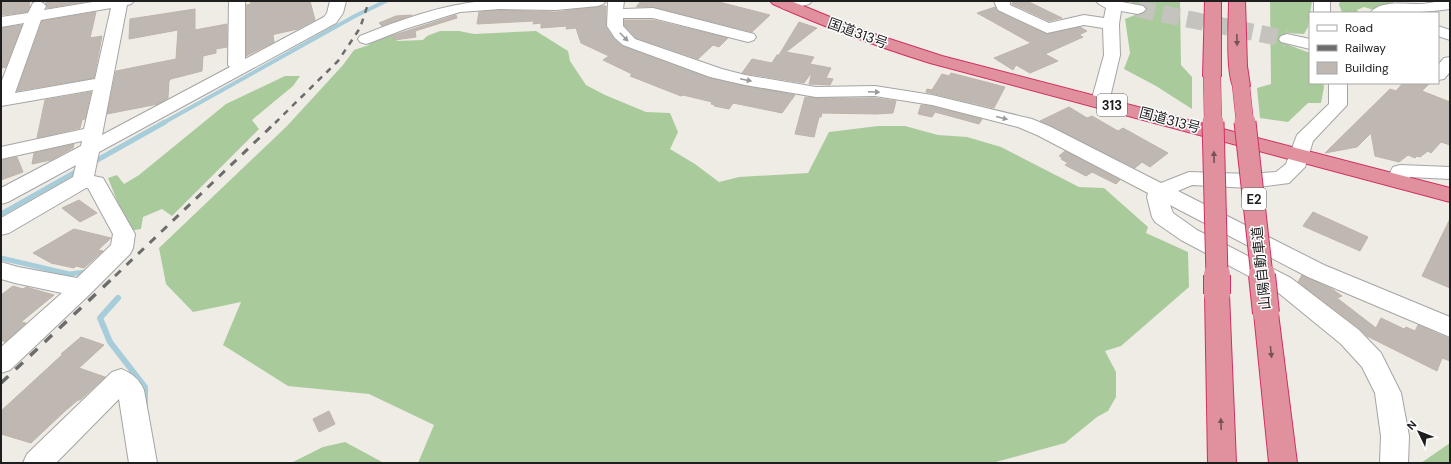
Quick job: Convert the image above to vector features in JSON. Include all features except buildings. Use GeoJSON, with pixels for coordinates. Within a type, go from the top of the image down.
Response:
{"type":"FeatureCollection","features":[{"type":"Feature","properties":{"kind":"highway"},"geometry":{"type":"LineString","coordinates":[[1213,1],[1212,76],[1222,463]]}},
{"type":"Feature","properties":{"kind":"highway","name":"山陽自動車道"},"geometry":{"type":"LineString","coordinates":[[1237,1],[1238,66],[1284,463]]}},
{"type":"Feature","properties":{"kind":"highway","name":"国道313号"},"geometry":{"type":"LineString","coordinates":[[790,2],[854,33],[968,69],[1100,102],[1450,195]]}},
{"type":"Feature","properties":{"kind":"street"},"geometry":{"type":"LineString","coordinates":[[2,101],[40,1]]}},
{"type":"Feature","properties":{"kind":"street"},"geometry":{"type":"LineString","coordinates":[[1,22],[122,1],[102,83],[87,159],[90,181],[96,183],[124,234],[122,248],[82,288],[1,363]]}},
{"type":"Feature","properties":{"kind":"street"},"geometry":{"type":"LineString","coordinates":[[237,1],[237,65],[240,68]]}},
{"type":"Feature","properties":{"kind":"street"},"geometry":{"type":"LineString","coordinates":[[1,197],[87,159],[240,68],[330,20],[335,13],[338,1]]}},
{"type":"Feature","properties":{"kind":"street"},"geometry":{"type":"LineString","coordinates":[[366,39],[399,26],[448,11],[500,2],[556,5],[598,1]]}},
{"type":"Feature","properties":{"kind":"street"},"geometry":{"type":"LineString","coordinates":[[1002,1],[1003,7],[1047,28],[1084,20],[1111,24]]}},
{"type":"Feature","properties":{"kind":"street"},"geometry":{"type":"LineString","coordinates":[[1322,1],[1322,12]]}},
{"type":"Feature","properties":{"kind":"street"},"geometry":{"type":"LineString","coordinates":[[1100,102],[1112,55],[1111,3],[1138,10]]}},
{"type":"Feature","properties":{"kind":"street"},"geometry":{"type":"LineString","coordinates":[[1420,9],[1450,4]]}},
{"type":"Feature","properties":{"kind":"street"},"geometry":{"type":"LineString","coordinates":[[1380,12],[1392,7],[1420,9],[1433,12]]}},
{"type":"Feature","properties":{"kind":"street"},"geometry":{"type":"LineString","coordinates":[[748,37],[653,13],[617,8],[616,26],[621,35],[628,42],[681,62],[745,80],[816,92],[875,91],[932,100],[1025,124],[1044,131],[1316,271],[1450,327]]}},
{"type":"Feature","properties":{"kind":"street"},"geometry":{"type":"LineString","coordinates":[[1439,14],[1450,17]]}},
{"type":"Feature","properties":{"kind":"street"},"geometry":{"type":"LineString","coordinates":[[1439,31],[1450,35]]}},
{"type":"Feature","properties":{"kind":"street"},"geometry":{"type":"LineString","coordinates":[[1288,39],[1309,44]]}},
{"type":"Feature","properties":{"kind":"street"},"geometry":{"type":"LineString","coordinates":[[1439,74],[1450,62]]}},
{"type":"Feature","properties":{"kind":"street"},"geometry":{"type":"LineString","coordinates":[[1439,80],[1450,85]]}},
{"type":"Feature","properties":{"kind":"street"},"geometry":{"type":"LineString","coordinates":[[2,101],[102,83]]}},
{"type":"Feature","properties":{"kind":"street"},"geometry":{"type":"LineString","coordinates":[[1338,84],[1338,105],[1304,139],[1295,167],[1282,178],[1250,181],[1189,178],[1160,191],[1157,197],[1163,217],[1189,235],[1283,284],[1350,337],[1372,360],[1388,393],[1395,436],[1394,463]]}},
{"type":"Feature","properties":{"kind":"street"},"geometry":{"type":"LineString","coordinates":[[1,154],[87,159]]}},
{"type":"Feature","properties":{"kind":"street"},"geometry":{"type":"LineString","coordinates":[[1,228],[87,159]]}},
{"type":"Feature","properties":{"kind":"street"},"geometry":{"type":"LineString","coordinates":[[1399,181],[1400,171],[1450,173]]}},
{"type":"Feature","properties":{"kind":"street"},"geometry":{"type":"LineString","coordinates":[[6,277],[82,288]]}},
{"type":"Feature","properties":{"kind":"street"},"geometry":{"type":"LineString","coordinates":[[37,463],[121,380],[131,390],[143,463]]}},
{"type":"Feature","properties":{"kind":"green space"},"geometry":{"type":"Polygon","coordinates":[[[1129,1],[1180,1],[1181,65],[1192,77],[1192,109],[1156,86],[1124,69],[1130,53],[1125,19],[1140,13],[1138,6],[1129,1]]]}},
{"type":"Feature","properties":{"kind":"green space"},"geometry":{"type":"Polygon","coordinates":[[[1270,1],[1312,1],[1310,12],[1309,12],[1308,27],[1304,34],[1286,33],[1286,44],[1309,53],[1309,84],[1323,84],[1321,103],[1308,103],[1288,122],[1260,118],[1257,88],[1271,84],[1270,1]]]}},
{"type":"Feature","properties":{"kind":"green space"},"geometry":{"type":"Polygon","coordinates":[[[1340,1],[1393,1],[1393,4],[1377,11],[1364,7],[1357,10],[1358,12],[1342,12],[1339,5],[1340,1]]]}},
{"type":"Feature","properties":{"kind":"green space"},"geometry":{"type":"Polygon","coordinates":[[[440,31],[459,31],[474,34],[536,31],[568,51],[570,61],[586,85],[605,95],[646,112],[670,113],[678,132],[670,149],[695,164],[719,182],[739,177],[808,173],[829,132],[878,126],[905,126],[938,135],[967,137],[1001,147],[1079,187],[1104,188],[1148,227],[1146,233],[1188,252],[1189,287],[1121,346],[1105,351],[1116,372],[1116,397],[1108,411],[1097,417],[1065,443],[992,463],[418,463],[434,425],[369,394],[288,386],[223,345],[241,302],[193,312],[166,284],[159,248],[287,126],[343,65],[354,50],[369,45],[366,40],[382,33],[393,35],[397,41],[423,40],[427,36],[440,31]]]}},
{"type":"Feature","properties":{"kind":"green space"},"geometry":{"type":"Polygon","coordinates":[[[285,76],[300,76],[293,86],[252,120],[259,129],[172,216],[162,209],[143,217],[141,229],[129,231],[108,178],[117,175],[124,184],[139,175],[226,104],[285,76]]]}},
{"type":"Feature","properties":{"kind":"green space"},"geometry":{"type":"Polygon","coordinates":[[[345,442],[384,463],[291,463],[323,447],[345,442]]]}},
{"type":"Feature","properties":{"kind":"green space"},"geometry":{"type":"Polygon","coordinates":[[[1450,443],[1450,463],[1421,463],[1450,443]]]}},
{"type":"Feature","properties":{"kind":"waterway"},"geometry":{"type":"LineString","coordinates":[[163,123],[355,16],[386,1]]}},
{"type":"Feature","properties":{"kind":"waterway"},"geometry":{"type":"LineString","coordinates":[[92,163],[165,122]]}},
{"type":"Feature","properties":{"kind":"waterway"},"geometry":{"type":"LineString","coordinates":[[1,214],[79,170]]}},
{"type":"Feature","properties":{"kind":"waterway"},"geometry":{"type":"LineString","coordinates":[[1,258],[69,274],[86,272]]}},
{"type":"Feature","properties":{"kind":"waterway"},"geometry":{"type":"LineString","coordinates":[[118,298],[100,318],[110,342],[145,387],[145,404]]}},
{"type":"Feature","properties":{"kind":"tunnel"},"geometry":{"type":"LineString","coordinates":[[1138,9],[1287,39]]}},
{"type":"Feature","properties":{"kind":"railway"},"geometry":{"type":"LineString","coordinates":[[275,123],[338,61],[360,28],[369,1]]}},
{"type":"Feature","properties":{"kind":"railway"},"geometry":{"type":"LineString","coordinates":[[115,276],[276,122]]}},
{"type":"Feature","properties":{"kind":"railway"},"geometry":{"type":"LineString","coordinates":[[1,383],[116,275]]}}]}
